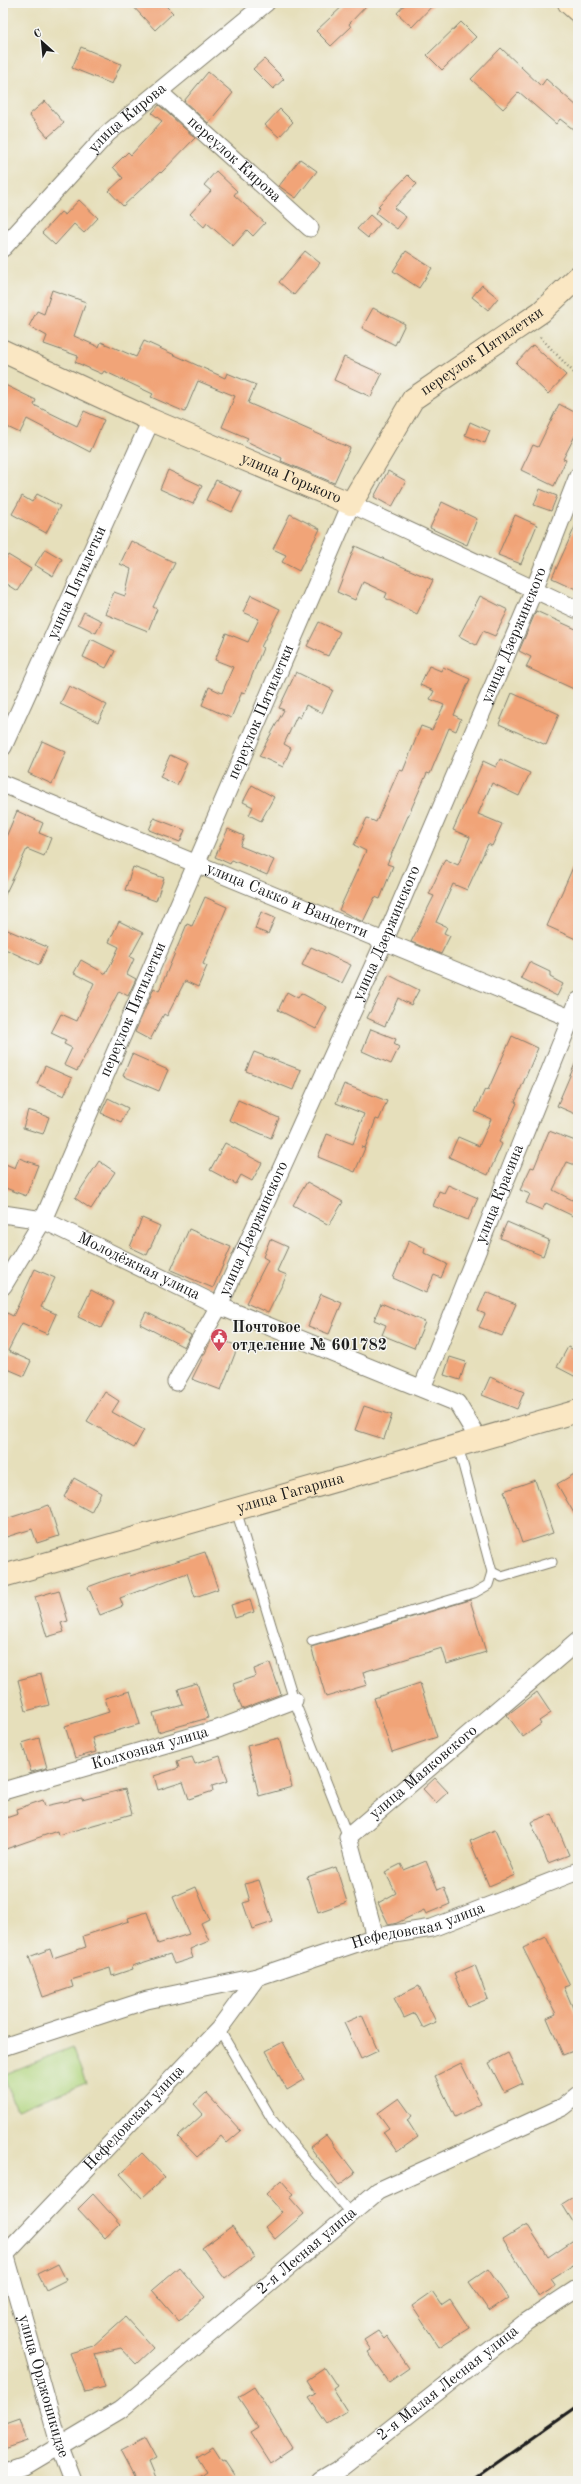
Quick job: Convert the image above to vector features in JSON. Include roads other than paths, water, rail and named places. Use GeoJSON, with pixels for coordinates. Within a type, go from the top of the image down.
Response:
{"type":"FeatureCollection","features":[{"type":"Feature","properties":{"kind":"street","name":"улица Кирова"},"geometry":{"type":"LineString","coordinates":[[3,248],[107,134],[266,3]]}},
{"type":"Feature","properties":{"kind":"street"},"geometry":{"type":"LineString","coordinates":[[569,3],[578,11]]}},
{"type":"Feature","properties":{"kind":"street","name":"переулок Кирова"},"geometry":{"type":"LineString","coordinates":[[159,92],[310,228]]}},
{"type":"Feature","properties":{"kind":"street","name":"переулок Пятилетки"},"geometry":{"type":"LineString","coordinates":[[3,1286],[43,1220],[351,504],[414,398],[540,312],[578,277]]}},
{"type":"Feature","properties":{"kind":"street","name":"улица Горького"},"geometry":{"type":"LineString","coordinates":[[3,351],[151,420],[351,504],[578,610]]}},
{"type":"Feature","properties":{"kind":"street","name":"улица Пятилетки"},"geometry":{"type":"LineString","coordinates":[[3,747],[151,420]]}},
{"type":"Feature","properties":{"kind":"street","name":"улица Дзержинского"},"geometry":{"type":"LineString","coordinates":[[176,1382],[219,1306],[384,942],[534,590],[578,476]]}},
{"type":"Feature","properties":{"kind":"street","name":"улица Сакко и Ванцетти"},"geometry":{"type":"LineString","coordinates":[[3,784],[197,862],[384,942],[570,1018]]}},
{"type":"Feature","properties":{"kind":"street","name":"улица Красина"},"geometry":{"type":"LineString","coordinates":[[422,1388],[578,1001]]}},
{"type":"Feature","properties":{"kind":"street","name":"Молодёжная улица"},"geometry":{"type":"LineString","coordinates":[[3,1214],[43,1220],[219,1306],[457,1403],[468,1441]]}},
{"type":"Feature","properties":{"kind":"street","name":"улица Гагарина"},"geometry":{"type":"LineString","coordinates":[[3,1576],[468,1441],[578,1411]]}},
{"type":"Feature","properties":{"kind":"street","name":"улица Маяковского"},"geometry":{"type":"LineString","coordinates":[[348,1837],[578,1641]]}},
{"type":"Feature","properties":{"kind":"street","name":"Колхозная улица"},"geometry":{"type":"LineString","coordinates":[[3,1791],[218,1729],[294,1700]]}},
{"type":"Feature","properties":{"kind":"street"},"geometry":{"type":"LineString","coordinates":[[348,1837],[375,1937]]}},
{"type":"Feature","properties":{"kind":"street","name":"Нефедовская улица"},"geometry":{"type":"LineString","coordinates":[[3,2047],[147,2000],[257,1978],[375,1937],[432,1928],[578,1871]]}},
{"type":"Feature","properties":{"kind":"street","name":"Нефедовская улица"},"geometry":{"type":"LineString","coordinates":[[4,2253],[219,2029],[257,1978]]}},
{"type":"Feature","properties":{"kind":"street","name":"2-я Лесная улица"},"geometry":{"type":"LineString","coordinates":[[3,2474],[26,2466],[120,2410],[350,2213],[378,2191],[563,2107],[578,2095]]}},
{"type":"Feature","properties":{"kind":"street","name":"улица Орджоникидзе"},"geometry":{"type":"LineString","coordinates":[[4,2253],[60,2447],[73,2481]]}},
{"type":"Feature","properties":{"kind":"street","name":"2-я Малая Лесная улица"},"geometry":{"type":"LineString","coordinates":[[320,2481],[337,2471],[526,2322],[578,2288]]}},
{"type":"Feature","properties":{"kind":"lane"},"geometry":{"type":"LineString","coordinates":[[312,1641],[474,1593],[488,1585],[492,1572],[468,1441]]}},
{"type":"Feature","properties":{"kind":"lane"},"geometry":{"type":"LineString","coordinates":[[236,1509],[294,1700],[348,1837]]}},
{"type":"Feature","properties":{"kind":"lane"},"geometry":{"type":"LineString","coordinates":[[492,1572],[502,1578],[552,1562]]}},
{"type":"Feature","properties":{"kind":"lane"},"geometry":{"type":"LineString","coordinates":[[219,2029],[273,2121],[350,2213]]}},
{"type":"Feature","properties":{"kind":"railway"},"geometry":{"type":"LineString","coordinates":[[471,2481],[578,2406]]}},
{"type":"Feature","properties":{"kind":"place","name":"Почтовое отделение № 601782"},"geometry":{"type":"Point","coordinates":[219,1352]}}]}
